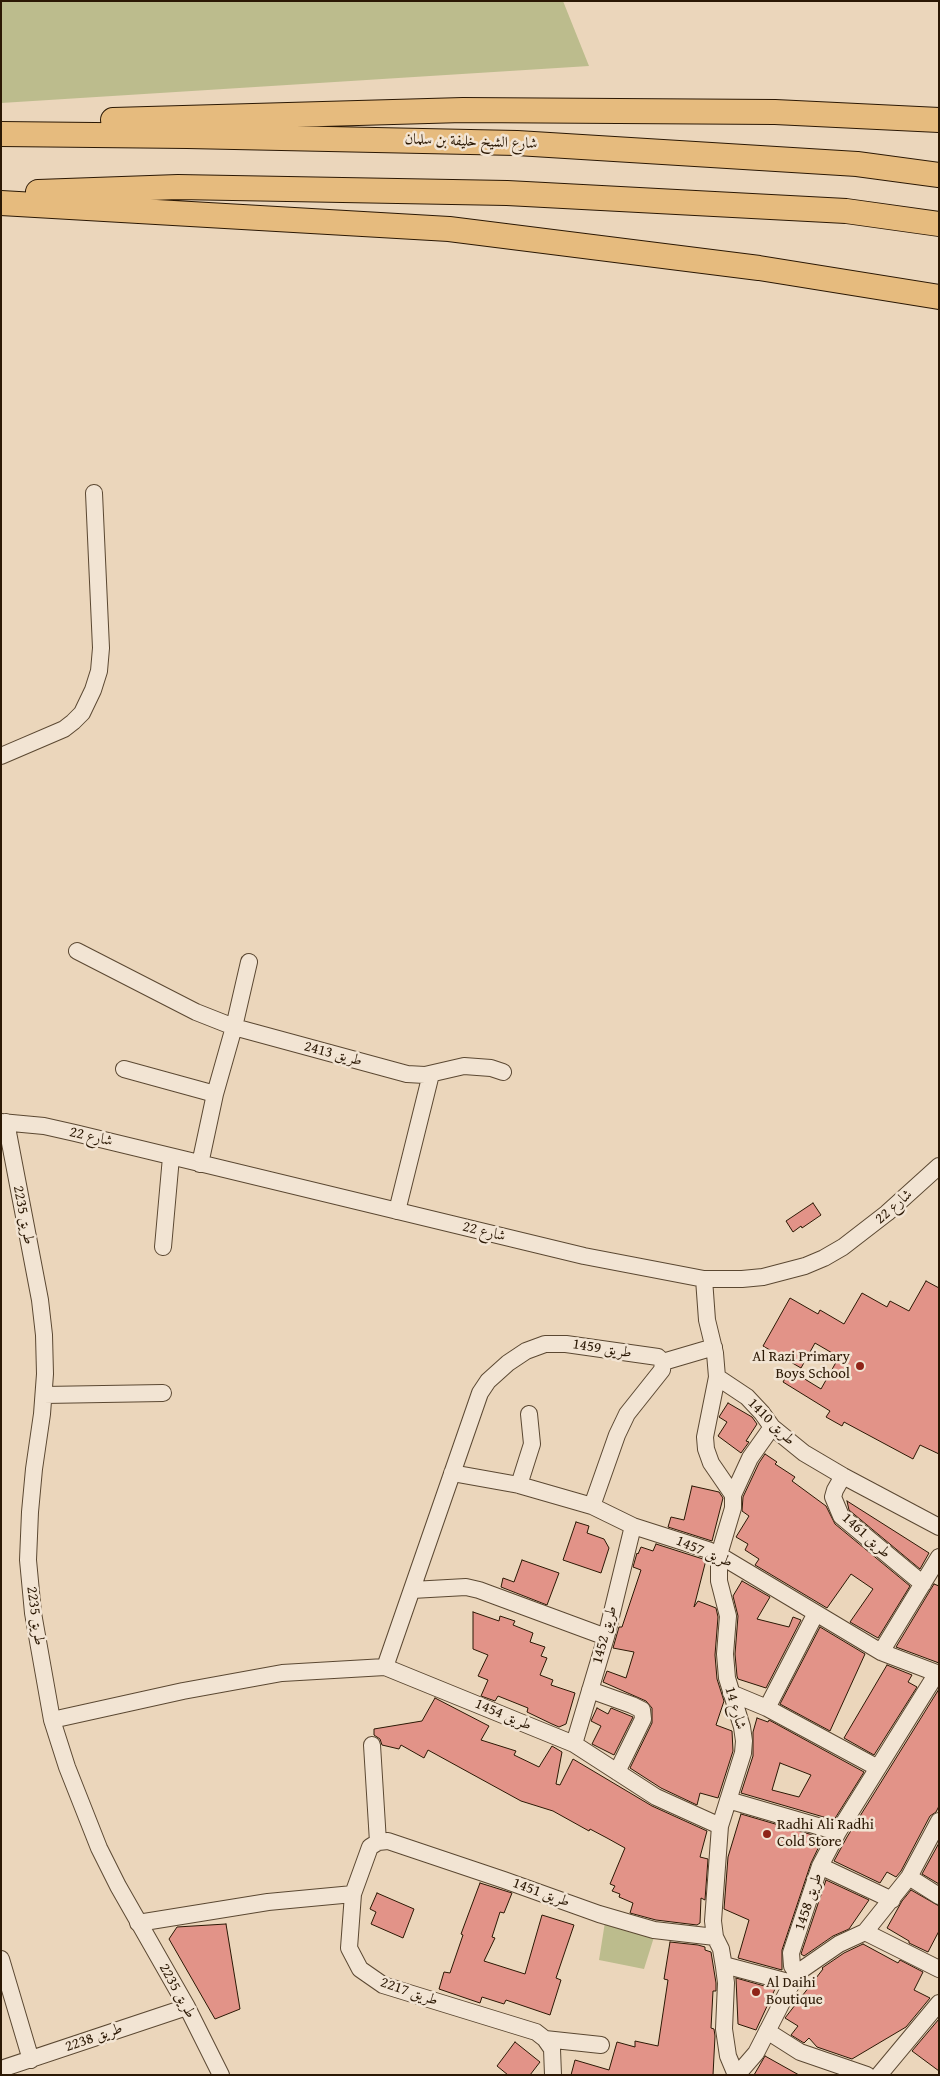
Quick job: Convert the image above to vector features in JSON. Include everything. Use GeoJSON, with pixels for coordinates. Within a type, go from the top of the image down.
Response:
{"type":"FeatureCollection","features":[{"type":"Feature","properties":{"kind":"highway"},"geometry":{"type":"LineString","coordinates":[[1,126],[146,118],[462,110],[775,112],[939,120]]}},
{"type":"Feature","properties":{"kind":"highway","name":"شارع الشيخ خليفة بن سلمان"},"geometry":{"type":"LineString","coordinates":[[1,134],[517,142],[857,164],[939,175]]}},
{"type":"Feature","properties":{"kind":"highway"},"geometry":{"type":"LineString","coordinates":[[1,193],[178,187],[507,193],[846,211],[939,224]]}},
{"type":"Feature","properties":{"kind":"highway"},"geometry":{"type":"LineString","coordinates":[[1,203],[449,229],[759,268],[939,297]]}},
{"type":"Feature","properties":{"kind":"street"},"geometry":{"type":"LineString","coordinates":[[1,756],[64,729],[82,713],[93,690],[99,671],[101,648],[94,493]]}},
{"type":"Feature","properties":{"kind":"street","name":"طريق 2413"},"geometry":{"type":"LineString","coordinates":[[77,951],[196,1012],[234,1028],[407,1074],[431,1074],[464,1066],[491,1068],[503,1072]]}},
{"type":"Feature","properties":{"kind":"street"},"geometry":{"type":"LineString","coordinates":[[200,1164],[215,1094],[234,1028],[249,962]]}},
{"type":"Feature","properties":{"kind":"street"},"geometry":{"type":"LineString","coordinates":[[124,1069],[215,1094]]}},
{"type":"Feature","properties":{"kind":"street"},"geometry":{"type":"LineString","coordinates":[[397,1211],[431,1074]]}},
{"type":"Feature","properties":{"kind":"street","name":"شارع 22"},"geometry":{"type":"LineString","coordinates":[[3,1122],[60,1129],[584,1256],[704,1279],[763,1277],[791,1271],[824,1258],[843,1247],[887,1213],[939,1166]]}},
{"type":"Feature","properties":{"kind":"street","name":"طريق 2235"},"geometry":{"type":"LineString","coordinates":[[3,1122],[40,1300],[44,1345],[44,1396],[30,1504],[28,1560],[33,1613],[52,1720],[66,1767],[100,1848],[138,1923],[187,2006],[221,2075]]}},
{"type":"Feature","properties":{"kind":"street"},"geometry":{"type":"LineString","coordinates":[[163,1247],[171,1157]]}},
{"type":"Feature","properties":{"kind":"street"},"geometry":{"type":"LineString","coordinates":[[704,1279],[707,1320],[714,1347],[717,1377],[705,1437],[706,1449],[711,1462],[734,1495]]}},
{"type":"Feature","properties":{"kind":"street","name":"طريق 1459"},"geometry":{"type":"LineString","coordinates":[[385,1667],[480,1393],[488,1381],[508,1363],[526,1351],[546,1344],[566,1344],[658,1358],[663,1362]]}},
{"type":"Feature","properties":{"kind":"street"},"geometry":{"type":"LineString","coordinates":[[592,1506],[616,1434],[627,1414],[662,1370],[663,1362],[714,1347]]}},
{"type":"Feature","properties":{"kind":"street","name":"طريق 1410"},"geometry":{"type":"LineString","coordinates":[[717,1377],[747,1397],[762,1412],[772,1427],[804,1453],[939,1527]]}},
{"type":"Feature","properties":{"kind":"street"},"geometry":{"type":"LineString","coordinates":[[44,1396],[163,1394]]}},
{"type":"Feature","properties":{"kind":"street"},"geometry":{"type":"LineString","coordinates":[[519,1485],[532,1444],[530,1414]]}},
{"type":"Feature","properties":{"kind":"street"},"geometry":{"type":"LineString","coordinates":[[734,1495],[750,1458],[772,1427]]}},
{"type":"Feature","properties":{"kind":"street","name":"طريق 1457"},"geometry":{"type":"LineString","coordinates":[[452,1473],[519,1485],[592,1506],[633,1526],[719,1555],[881,1652],[938,1674]]}},
{"type":"Feature","properties":{"kind":"street","name":"طريق 1461"},"geometry":{"type":"LineString","coordinates":[[843,1476],[834,1490],[833,1497],[841,1516],[923,1584]]}},
{"type":"Feature","properties":{"kind":"street","name":"شارع 14"},"geometry":{"type":"LineString","coordinates":[[734,1495],[733,1508],[719,1555],[720,1587],[728,1616],[725,1654],[731,1693],[742,1727],[744,1741],[743,1753],[720,1826],[713,1920],[715,1937],[721,1950],[726,1983],[724,2029],[727,2049],[736,2075]]}},
{"type":"Feature","properties":{"kind":"street","name":"طريق 1452"},"geometry":{"type":"LineString","coordinates":[[574,1744],[606,1637],[633,1526]]}},
{"type":"Feature","properties":{"kind":"street"},"geometry":{"type":"LineString","coordinates":[[881,1652],[939,1557]]}},
{"type":"Feature","properties":{"kind":"street"},"geometry":{"type":"LineString","coordinates":[[412,1590],[466,1587],[479,1590],[606,1637]]}},
{"type":"Feature","properties":{"kind":"street"},"geometry":{"type":"LineString","coordinates":[[767,1708],[816,1613]]}},
{"type":"Feature","properties":{"kind":"street"},"geometry":{"type":"LineString","coordinates":[[52,1720],[183,1691],[282,1673],[385,1667]]}},
{"type":"Feature","properties":{"kind":"street","name":"طريق 1454"},"geometry":{"type":"LineString","coordinates":[[385,1667],[574,1744],[656,1797],[720,1826]]}},
{"type":"Feature","properties":{"kind":"street","name":"طريق 1458"},"geometry":{"type":"LineString","coordinates":[[795,1978],[791,1953],[820,1866],[838,1832],[938,1674]]}},
{"type":"Feature","properties":{"kind":"street"},"geometry":{"type":"LineString","coordinates":[[590,1690],[642,1710],[643,1719],[617,1772]]}},
{"type":"Feature","properties":{"kind":"street"},"geometry":{"type":"LineString","coordinates":[[731,1693],[767,1708],[878,1768]]}},
{"type":"Feature","properties":{"kind":"street"},"geometry":{"type":"LineString","coordinates":[[372,1744],[374,1845]]}},
{"type":"Feature","properties":{"kind":"street"},"geometry":{"type":"LineString","coordinates":[[728,1800],[838,1832]]}},
{"type":"Feature","properties":{"kind":"street"},"geometry":{"type":"LineString","coordinates":[[736,2075],[756,2053],[795,1978],[839,1944],[865,1932],[909,1877],[939,1821]]}},
{"type":"Feature","properties":{"kind":"street","name":"طريق 1451"},"geometry":{"type":"LineString","coordinates":[[374,1845],[388,1841],[599,1914],[654,1930],[715,1937]]}},
{"type":"Feature","properties":{"kind":"street","name":"طريق 2217"},"geometry":{"type":"LineString","coordinates":[[374,1845],[353,1894],[349,1948],[360,1969],[383,1985],[525,2028],[545,2038],[601,2045]]}},
{"type":"Feature","properties":{"kind":"street"},"geometry":{"type":"LineString","coordinates":[[820,1866],[892,1900]]}},
{"type":"Feature","properties":{"kind":"street"},"geometry":{"type":"LineString","coordinates":[[909,1877],[939,1896]]}},
{"type":"Feature","properties":{"kind":"street"},"geometry":{"type":"LineString","coordinates":[[138,1923],[268,1902],[353,1894]]}},
{"type":"Feature","properties":{"kind":"street"},"geometry":{"type":"LineString","coordinates":[[865,1932],[939,1969]]}},
{"type":"Feature","properties":{"kind":"street"},"geometry":{"type":"LineString","coordinates":[[1,1959],[31,2060]]}},
{"type":"Feature","properties":{"kind":"street"},"geometry":{"type":"LineString","coordinates":[[724,1965],[795,1978]]}},
{"type":"Feature","properties":{"kind":"street"},"geometry":{"type":"LineString","coordinates":[[879,2075],[939,2003]]}},
{"type":"Feature","properties":{"kind":"street","name":"طريق 2238"},"geometry":{"type":"LineString","coordinates":[[1,2069],[187,2006]]}},
{"type":"Feature","properties":{"kind":"street"},"geometry":{"type":"LineString","coordinates":[[767,2031],[800,2052],[867,2075]]}},
{"type":"Feature","properties":{"kind":"street"},"geometry":{"type":"LineString","coordinates":[[545,2038],[552,2049],[553,2075]]}},
{"type":"Feature","properties":{"kind":"street"},"geometry":{"type":"LineString","coordinates":[[727,2049],[741,2054],[756,2053]]}},
{"type":"Feature","properties":{"kind":"green space"},"geometry":{"type":"Polygon","coordinates":[[[1,1],[563,1],[589,66],[1,103],[1,1]]]}},
{"type":"Feature","properties":{"kind":"green space"},"geometry":{"type":"Polygon","coordinates":[[[605,1922],[654,1937],[644,1969],[599,1960],[605,1922]]]}},
{"type":"Feature","properties":{"kind":"building"},"geometry":{"type":"Polygon","coordinates":[[[813,1203],[821,1215],[793,1232],[786,1221],[813,1203]]]}},
{"type":"Feature","properties":{"kind":"building","name":"Al Razi Primary Boys School"},"geometry":{"type":"Polygon","coordinates":[[[926,1281],[939,1288],[939,1454],[920,1445],[913,1459],[844,1422],[842,1426],[826,1417],[830,1411],[783,1382],[790,1370],[821,1389],[839,1357],[815,1343],[801,1368],[763,1346],[790,1298],[818,1314],[820,1310],[844,1324],[862,1293],[887,1307],[890,1301],[909,1311],[926,1281]]]}},
{"type":"Feature","properties":{"kind":"building"},"geometry":{"type":"Polygon","coordinates":[[[728,1403],[752,1417],[757,1424],[746,1441],[749,1442],[741,1453],[718,1436],[727,1422],[719,1417],[728,1403]]]}},
{"type":"Feature","properties":{"kind":"building"},"geometry":{"type":"Polygon","coordinates":[[[765,1454],[777,1462],[775,1464],[795,1477],[792,1481],[826,1506],[835,1524],[910,1586],[878,1638],[850,1622],[873,1589],[851,1574],[827,1608],[755,1565],[759,1559],[745,1550],[748,1544],[736,1537],[749,1516],[742,1511],[743,1497],[765,1454]]]}},
{"type":"Feature","properties":{"kind":"building"},"geometry":{"type":"Polygon","coordinates":[[[692,1486],[719,1492],[723,1498],[712,1541],[668,1527],[671,1517],[684,1520],[692,1486]]]}},
{"type":"Feature","properties":{"kind":"building"},"geometry":{"type":"Polygon","coordinates":[[[847,1501],[929,1553],[920,1569],[849,1510],[847,1501]]]}},
{"type":"Feature","properties":{"kind":"building"},"geometry":{"type":"Polygon","coordinates":[[[576,1522],[589,1526],[587,1533],[604,1539],[609,1548],[601,1573],[563,1560],[576,1522]]]}},
{"type":"Feature","properties":{"kind":"building"},"geometry":{"type":"Polygon","coordinates":[[[656,1544],[706,1560],[694,1607],[698,1601],[716,1608],[718,1617],[715,1655],[717,1679],[724,1701],[716,1725],[732,1731],[733,1751],[718,1798],[700,1793],[697,1805],[661,1788],[630,1768],[652,1723],[652,1708],[646,1701],[603,1682],[607,1671],[626,1678],[634,1652],[613,1648],[641,1570],[633,1567],[637,1553],[641,1547],[653,1551],[656,1544]]]}},
{"type":"Feature","properties":{"kind":"building"},"geometry":{"type":"Polygon","coordinates":[[[522,1560],[559,1573],[547,1605],[501,1587],[503,1578],[514,1582],[522,1560]]]}},
{"type":"Feature","properties":{"kind":"building"},"geometry":{"type":"Polygon","coordinates":[[[742,1581],[770,1597],[757,1619],[789,1627],[793,1617],[801,1620],[766,1688],[738,1679],[737,1676],[735,1654],[738,1616],[733,1596],[742,1581]]]}},
{"type":"Feature","properties":{"kind":"building"},"geometry":{"type":"Polygon","coordinates":[[[934,1584],[939,1586],[939,1663],[896,1647],[934,1584]]]}},
{"type":"Feature","properties":{"kind":"building"},"geometry":{"type":"Polygon","coordinates":[[[473,1612],[499,1621],[500,1616],[515,1621],[513,1625],[533,1633],[530,1642],[545,1647],[541,1656],[547,1658],[540,1675],[553,1680],[551,1685],[575,1693],[566,1724],[559,1727],[527,1712],[528,1708],[498,1696],[495,1701],[481,1696],[488,1680],[478,1676],[488,1655],[473,1649],[473,1612]]]}},
{"type":"Feature","properties":{"kind":"building"},"geometry":{"type":"Polygon","coordinates":[[[820,1627],[865,1654],[830,1731],[780,1704],[820,1627]]]}},
{"type":"Feature","properties":{"kind":"building"},"geometry":{"type":"Polygon","coordinates":[[[887,1665],[912,1675],[908,1682],[917,1687],[874,1755],[844,1738],[887,1665]]]}},
{"type":"Feature","properties":{"kind":"building"},"geometry":{"type":"Polygon","coordinates":[[[939,1689],[939,1806],[936,1812],[930,1816],[901,1871],[896,1877],[887,1872],[880,1883],[834,1861],[939,1689]]]}},
{"type":"Feature","properties":{"kind":"building"},"geometry":{"type":"Polygon","coordinates":[[[435,1698],[489,1726],[481,1740],[516,1751],[514,1755],[539,1767],[552,1746],[562,1752],[556,1784],[560,1785],[573,1759],[652,1806],[707,1831],[700,1857],[708,1859],[705,1900],[701,1898],[700,1923],[697,1925],[656,1920],[630,1913],[633,1903],[619,1897],[620,1894],[612,1891],[615,1886],[610,1884],[625,1848],[553,1811],[521,1801],[428,1750],[424,1758],[401,1745],[399,1749],[382,1745],[380,1739],[374,1735],[374,1729],[422,1721],[435,1698]]]}},
{"type":"Feature","properties":{"kind":"building"},"geometry":{"type":"Polygon","coordinates":[[[597,1708],[608,1714],[611,1708],[633,1717],[614,1755],[592,1744],[601,1726],[591,1721],[597,1708]]]}},
{"type":"Feature","properties":{"kind":"building"},"geometry":{"type":"Polygon","coordinates":[[[757,1718],[768,1722],[769,1720],[864,1772],[834,1820],[741,1793],[753,1756],[753,1732],[757,1718]],[[780,1763],[772,1790],[799,1797],[811,1775],[780,1763]]]}},
{"type":"Feature","properties":{"kind":"building"},"geometry":{"type":"Polygon","coordinates":[[[741,1814],[823,1838],[811,1863],[782,1950],[782,1970],[738,1958],[749,1920],[724,1909],[728,1857],[741,1814]]]}},
{"type":"Feature","properties":{"kind":"building"},"geometry":{"type":"Polygon","coordinates":[[[939,1843],[939,1884],[922,1874],[939,1843]]]}},
{"type":"Feature","properties":{"kind":"building"},"geometry":{"type":"Polygon","coordinates":[[[826,1880],[869,1900],[849,1929],[833,1936],[804,1956],[801,1954],[826,1880]]]}},
{"type":"Feature","properties":{"kind":"building"},"geometry":{"type":"Polygon","coordinates":[[[480,1883],[512,1893],[504,1913],[500,1912],[492,1937],[495,1938],[484,1961],[525,1974],[542,1915],[574,1925],[556,1978],[561,1980],[550,2015],[506,2000],[504,2004],[482,1997],[480,2003],[439,1989],[444,1972],[450,1973],[463,1935],[461,1934],[480,1883]]]}},
{"type":"Feature","properties":{"kind":"building"},"geometry":{"type":"Polygon","coordinates":[[[911,1890],[939,1906],[939,1931],[928,1952],[909,1943],[909,1941],[887,1928],[902,1901],[911,1890]]]}},
{"type":"Feature","properties":{"kind":"building"},"geometry":{"type":"Polygon","coordinates":[[[377,1893],[414,1909],[403,1938],[371,1924],[376,1912],[370,1909],[377,1893]]]}},
{"type":"Feature","properties":{"kind":"building"},"geometry":{"type":"Polygon","coordinates":[[[226,1924],[240,2009],[215,2019],[169,1939],[177,1927],[226,1924]]]}},
{"type":"Feature","properties":{"kind":"building"},"geometry":{"type":"Polygon","coordinates":[[[670,1942],[698,1945],[705,1947],[705,1950],[711,1952],[716,1983],[716,1991],[713,1991],[711,2028],[714,2029],[715,2036],[713,2075],[571,2075],[575,2060],[609,2070],[617,2042],[635,2047],[635,2041],[658,2046],[668,1980],[664,1979],[670,1942]]]}},
{"type":"Feature","properties":{"kind":"building"},"geometry":{"type":"Polygon","coordinates":[[[863,1944],[898,1963],[900,1960],[923,1972],[914,1990],[930,1998],[906,2027],[852,2059],[817,2047],[809,2038],[804,2043],[791,2035],[798,2026],[785,2018],[822,1968],[844,1953],[863,1944]]]}},
{"type":"Feature","properties":{"kind":"building"},"geometry":{"type":"Polygon","coordinates":[[[736,1978],[775,1989],[756,2030],[738,2024],[736,1978]]]}},
{"type":"Feature","properties":{"kind":"building"},"geometry":{"type":"Polygon","coordinates":[[[939,2019],[939,2071],[912,2051],[939,2019]]]}},
{"type":"Feature","properties":{"kind":"building"},"geometry":{"type":"Polygon","coordinates":[[[515,2042],[540,2062],[530,2075],[508,2075],[497,2066],[515,2042]]]}},
{"type":"Feature","properties":{"kind":"building"},"geometry":{"type":"Polygon","coordinates":[[[765,2056],[799,2075],[754,2075],[765,2056]]]}},
{"type":"Feature","properties":{"kind":"place","name":"Al Razi Primary Boys School"},"geometry":{"type":"Point","coordinates":[860,1366]}},
{"type":"Feature","properties":{"kind":"place","name":"Radhi Ali Radhi Cold Store"},"geometry":{"type":"Point","coordinates":[767,1834]}},
{"type":"Feature","properties":{"kind":"place","name":"Al Daihi Boutique"},"geometry":{"type":"Point","coordinates":[756,1992]}}]}
